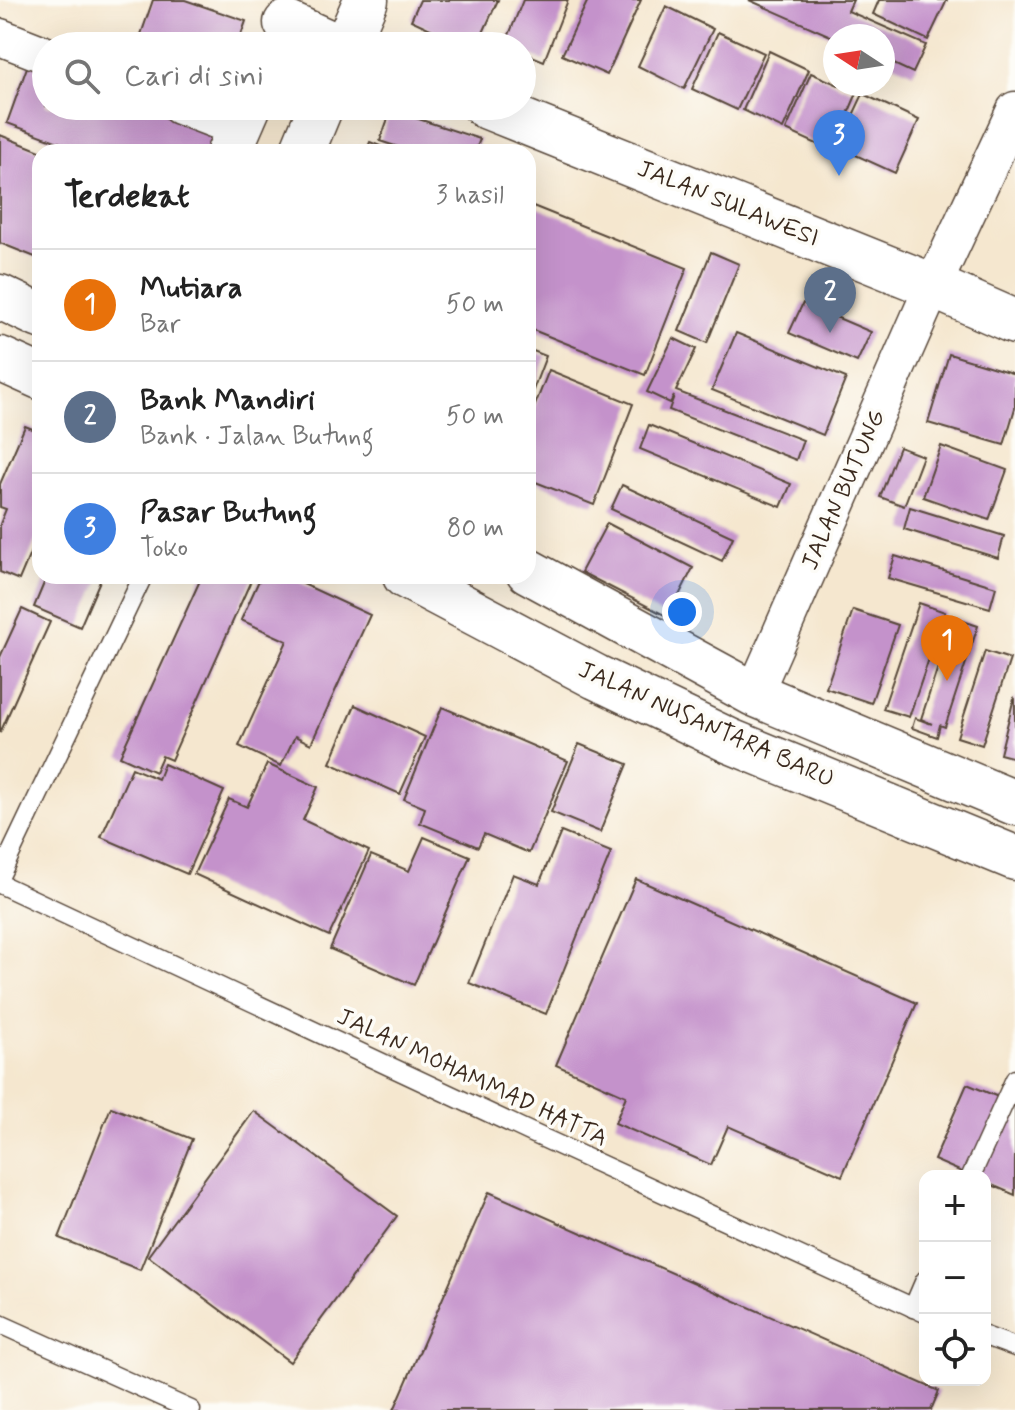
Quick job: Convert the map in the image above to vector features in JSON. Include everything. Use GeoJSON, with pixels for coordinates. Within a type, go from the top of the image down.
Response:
{"type":"FeatureCollection","features":[{"type":"Feature","properties":{"kind":"main road"},"geometry":{"type":"LineString","coordinates":[[352,32],[366,0]]}},
{"type":"Feature","properties":{"kind":"main road"},"geometry":{"type":"LineString","coordinates":[[286,23],[306,32]]}},
{"type":"Feature","properties":{"kind":"main road"},"geometry":{"type":"LineString","coordinates":[[305,144],[315,120]]}},
{"type":"Feature","properties":{"kind":"main road","name":"JALAN SULAWESI"},"geometry":{"type":"LineString","coordinates":[[520,120],[1015,322]]}},
{"type":"Feature","properties":{"kind":"main road"},"geometry":{"type":"LineString","coordinates":[[0,297],[32,312]]}},
{"type":"Feature","properties":{"kind":"main road"},"geometry":{"type":"LineString","coordinates":[[0,359],[32,373]]}},
{"type":"Feature","properties":{"kind":"main road","name":"JALAN NUSANTARA BARU"},"geometry":{"type":"LineString","coordinates":[[536,575],[754,694],[1015,803]]}},
{"type":"Feature","properties":{"kind":"main road","name":"JALAN NUSANTARA BARU"},"geometry":{"type":"LineString","coordinates":[[420,584],[596,677],[730,741],[1015,858]]}},
{"type":"Feature","properties":{"kind":"street"},"geometry":{"type":"LineString","coordinates":[[0,37],[32,50]]}},
{"type":"Feature","properties":{"kind":"street","name":"JALAN BUTUNG"},"geometry":{"type":"LineString","coordinates":[[754,694],[933,286],[1015,110]]}},
{"type":"Feature","properties":{"kind":"street"},"geometry":{"type":"LineString","coordinates":[[216,120],[239,129]]}},
{"type":"Feature","properties":{"kind":"lane"},"geometry":{"type":"LineString","coordinates":[[0,876],[139,584]]}},
{"type":"Feature","properties":{"kind":"lane","name":"JALAN MOHAMMAD HATTA"},"geometry":{"type":"LineString","coordinates":[[0,884],[919,1310]]}},
{"type":"Feature","properties":{"kind":"lane"},"geometry":{"type":"LineString","coordinates":[[974,1170],[1015,1079]]}},
{"type":"Feature","properties":{"kind":"lane"},"geometry":{"type":"LineString","coordinates":[[0,1324],[191,1410]]}},
{"type":"Feature","properties":{"kind":"lane"},"geometry":{"type":"LineString","coordinates":[[991,1338],[1015,1347]]}},
{"type":"Feature","properties":{"kind":"building"},"geometry":{"type":"Polygon","coordinates":[[[153,0],[185,0],[246,21],[242,32],[142,32],[153,0]]]}},
{"type":"Feature","properties":{"kind":"building"},"geometry":{"type":"Polygon","coordinates":[[[420,0],[498,0],[483,32],[437,32],[411,20],[420,0]]]}},
{"type":"Feature","properties":{"kind":"building"},"geometry":{"type":"Polygon","coordinates":[[[523,0],[568,0],[544,61],[536,58],[536,32],[510,32],[523,0]]]}},
{"type":"Feature","properties":{"kind":"building"},"geometry":{"type":"Polygon","coordinates":[[[588,0],[641,0],[607,75],[562,55],[588,0]]]}},
{"type":"Feature","properties":{"kind":"building"},"geometry":{"type":"Polygon","coordinates":[[[749,0],[853,0],[848,11],[878,24],[823,24],[823,33],[749,0]]]}},
{"type":"Feature","properties":{"kind":"building"},"geometry":{"type":"Polygon","coordinates":[[[879,0],[947,0],[928,40],[873,14],[879,0]]]}},
{"type":"Feature","properties":{"kind":"building"},"geometry":{"type":"Polygon","coordinates":[[[666,6],[713,29],[684,89],[638,66],[666,6]]]}},
{"type":"Feature","properties":{"kind":"building"},"geometry":{"type":"Polygon","coordinates":[[[895,31],[926,45],[913,73],[895,65],[895,31]]]}},
{"type":"Feature","properties":{"kind":"building"},"geometry":{"type":"Polygon","coordinates":[[[718,32],[764,53],[737,110],[692,89],[718,32]]]}},
{"type":"Feature","properties":{"kind":"building"},"geometry":{"type":"Polygon","coordinates":[[[769,51],[809,70],[783,129],[743,110],[769,51]]]}},
{"type":"Feature","properties":{"kind":"building"},"geometry":{"type":"Polygon","coordinates":[[[31,56],[32,120],[204,120],[217,125],[210,144],[63,144],[7,123],[31,56]]]}},
{"type":"Feature","properties":{"kind":"building"},"geometry":{"type":"Polygon","coordinates":[[[811,73],[823,78],[823,96],[856,96],[832,151],[786,130],[811,73]]]}},
{"type":"Feature","properties":{"kind":"building"},"geometry":{"type":"Polygon","coordinates":[[[862,96],[919,120],[895,173],[838,147],[862,96]]]}},
{"type":"Feature","properties":{"kind":"building"},"geometry":{"type":"Polygon","coordinates":[[[387,120],[422,120],[480,139],[478,144],[389,144],[380,141],[387,120]]]}},
{"type":"Feature","properties":{"kind":"building"},"geometry":{"type":"Polygon","coordinates":[[[0,135],[32,148],[32,256],[0,243],[0,135]]]}},
{"type":"Feature","properties":{"kind":"building"},"geometry":{"type":"Polygon","coordinates":[[[536,207],[687,268],[645,375],[536,331],[536,207]]]}},
{"type":"Feature","properties":{"kind":"building"},"geometry":{"type":"Polygon","coordinates":[[[711,252],[739,264],[707,343],[679,331],[711,252]]]}},
{"type":"Feature","properties":{"kind":"building"},"geometry":{"type":"Polygon","coordinates":[[[803,303],[871,332],[857,362],[789,333],[803,303]]]}},
{"type":"Feature","properties":{"kind":"building"},"geometry":{"type":"Polygon","coordinates":[[[736,333],[846,378],[823,435],[712,390],[736,333]]]}},
{"type":"Feature","properties":{"kind":"building"},"geometry":{"type":"Polygon","coordinates":[[[673,338],[696,349],[676,391],[803,440],[796,460],[669,410],[674,396],[670,403],[647,392],[673,338]]]}},
{"type":"Feature","properties":{"kind":"building"},"geometry":{"type":"Polygon","coordinates":[[[536,352],[546,356],[536,382],[536,352]]]}},
{"type":"Feature","properties":{"kind":"building"},"geometry":{"type":"Polygon","coordinates":[[[949,354],[1015,374],[1015,408],[1004,445],[928,423],[949,354]]]}},
{"type":"Feature","properties":{"kind":"building"},"geometry":{"type":"Polygon","coordinates":[[[549,370],[633,404],[594,505],[536,482],[536,403],[549,370]]]}},
{"type":"Feature","properties":{"kind":"building"},"geometry":{"type":"Polygon","coordinates":[[[649,425],[791,484],[781,507],[640,449],[649,425]]]}},
{"type":"Feature","properties":{"kind":"building"},"geometry":{"type":"Polygon","coordinates":[[[25,426],[32,429],[32,549],[19,580],[0,572],[0,524],[6,509],[0,507],[0,484],[25,426]]]}},
{"type":"Feature","properties":{"kind":"building"},"geometry":{"type":"Polygon","coordinates":[[[941,446],[1007,470],[989,520],[923,497],[941,446]]]}},
{"type":"Feature","properties":{"kind":"building"},"geometry":{"type":"Polygon","coordinates":[[[899,447],[923,456],[904,506],[880,497],[899,447]]]}},
{"type":"Feature","properties":{"kind":"building"},"geometry":{"type":"Polygon","coordinates":[[[622,485],[733,537],[722,561],[611,509],[622,485]]]}},
{"type":"Feature","properties":{"kind":"building"},"geometry":{"type":"Polygon","coordinates":[[[910,507],[1004,536],[998,558],[904,529],[910,507]]]}},
{"type":"Feature","properties":{"kind":"building"},"geometry":{"type":"Polygon","coordinates":[[[607,523],[693,568],[668,617],[581,572],[607,523]]]}},
{"type":"Feature","properties":{"kind":"building"},"geometry":{"type":"Polygon","coordinates":[[[895,556],[996,587],[990,608],[888,578],[895,556]]]}},
{"type":"Feature","properties":{"kind":"building"},"geometry":{"type":"Polygon","coordinates":[[[44,584],[99,584],[80,627],[34,607],[44,584]]]}},
{"type":"Feature","properties":{"kind":"building"},"geometry":{"type":"Polygon","coordinates":[[[198,584],[249,584],[171,760],[162,756],[155,772],[120,756],[198,584]]]}},
{"type":"Feature","properties":{"kind":"building"},"geometry":{"type":"Polygon","coordinates":[[[257,584],[303,584],[370,615],[311,744],[295,736],[281,766],[239,746],[287,641],[241,620],[257,584]]]}},
{"type":"Feature","properties":{"kind":"building"},"geometry":{"type":"Polygon","coordinates":[[[919,603],[945,612],[909,717],[883,709],[919,603]]]}},
{"type":"Feature","properties":{"kind":"building"},"geometry":{"type":"Polygon","coordinates":[[[22,609],[50,622],[0,733],[0,657],[22,609]]]}},
{"type":"Feature","properties":{"kind":"building"},"geometry":{"type":"Polygon","coordinates":[[[853,610],[898,625],[871,703],[826,688],[853,610]]]}},
{"type":"Feature","properties":{"kind":"building"},"geometry":{"type":"Polygon","coordinates":[[[954,618],[978,626],[945,727],[940,725],[937,737],[912,728],[915,718],[932,724],[921,719],[954,618]]]}},
{"type":"Feature","properties":{"kind":"building"},"geometry":{"type":"Polygon","coordinates":[[[985,651],[1010,659],[982,745],[957,737],[985,651]]]}},
{"type":"Feature","properties":{"kind":"building"},"geometry":{"type":"Polygon","coordinates":[[[1015,699],[1015,758],[1000,754],[1015,699]]]}},
{"type":"Feature","properties":{"kind":"building"},"geometry":{"type":"Polygon","coordinates":[[[355,705],[425,737],[400,794],[330,763],[355,705]]]}},
{"type":"Feature","properties":{"kind":"building"},"geometry":{"type":"Polygon","coordinates":[[[442,707],[568,761],[529,853],[484,834],[478,847],[420,823],[425,808],[404,799],[442,707]]]}},
{"type":"Feature","properties":{"kind":"building"},"geometry":{"type":"Polygon","coordinates":[[[579,744],[628,764],[600,832],[551,812],[579,744]]]}},
{"type":"Feature","properties":{"kind":"building"},"geometry":{"type":"Polygon","coordinates":[[[164,764],[224,791],[187,874],[101,837],[132,768],[158,779],[164,764]]]}},
{"type":"Feature","properties":{"kind":"building"},"geometry":{"type":"Polygon","coordinates":[[[267,764],[318,787],[303,820],[369,851],[329,936],[194,874],[229,799],[247,807],[267,764]]]}},
{"type":"Feature","properties":{"kind":"building"},"geometry":{"type":"Polygon","coordinates":[[[561,832],[611,852],[546,1014],[469,983],[513,874],[539,884],[561,832]]]}},
{"type":"Feature","properties":{"kind":"building"},"geometry":{"type":"Polygon","coordinates":[[[424,837],[470,856],[414,985],[330,949],[371,855],[409,871],[424,837]]]}},
{"type":"Feature","properties":{"kind":"building"},"geometry":{"type":"Polygon","coordinates":[[[636,879],[917,1003],[842,1176],[728,1126],[711,1165],[615,1123],[626,1096],[556,1065],[636,879]]]}},
{"type":"Feature","properties":{"kind":"building"},"geometry":{"type":"Polygon","coordinates":[[[967,1084],[1015,1104],[1015,1195],[991,1185],[991,1170],[957,1170],[934,1160],[967,1084]]]}},
{"type":"Feature","properties":{"kind":"building"},"geometry":{"type":"Polygon","coordinates":[[[111,1107],[192,1139],[140,1270],[59,1238],[111,1107]]]}},
{"type":"Feature","properties":{"kind":"building"},"geometry":{"type":"Polygon","coordinates":[[[254,1111],[397,1216],[290,1362],[148,1256],[254,1111]]]}},
{"type":"Feature","properties":{"kind":"building"},"geometry":{"type":"Polygon","coordinates":[[[489,1192],[919,1382],[919,1386],[939,1391],[931,1410],[394,1410],[489,1192]]]}},
{"type":"Feature","properties":{"kind":"place","name":"Pasar Butung"},"geometry":{"type":"Point","coordinates":[839,176]}},
{"type":"Feature","properties":{"kind":"place","name":"Bank Mandiri"},"geometry":{"type":"Point","coordinates":[830,333]}},
{"type":"Feature","properties":{"kind":"place","name":"Mutiara"},"geometry":{"type":"Point","coordinates":[947,681]}}]}
